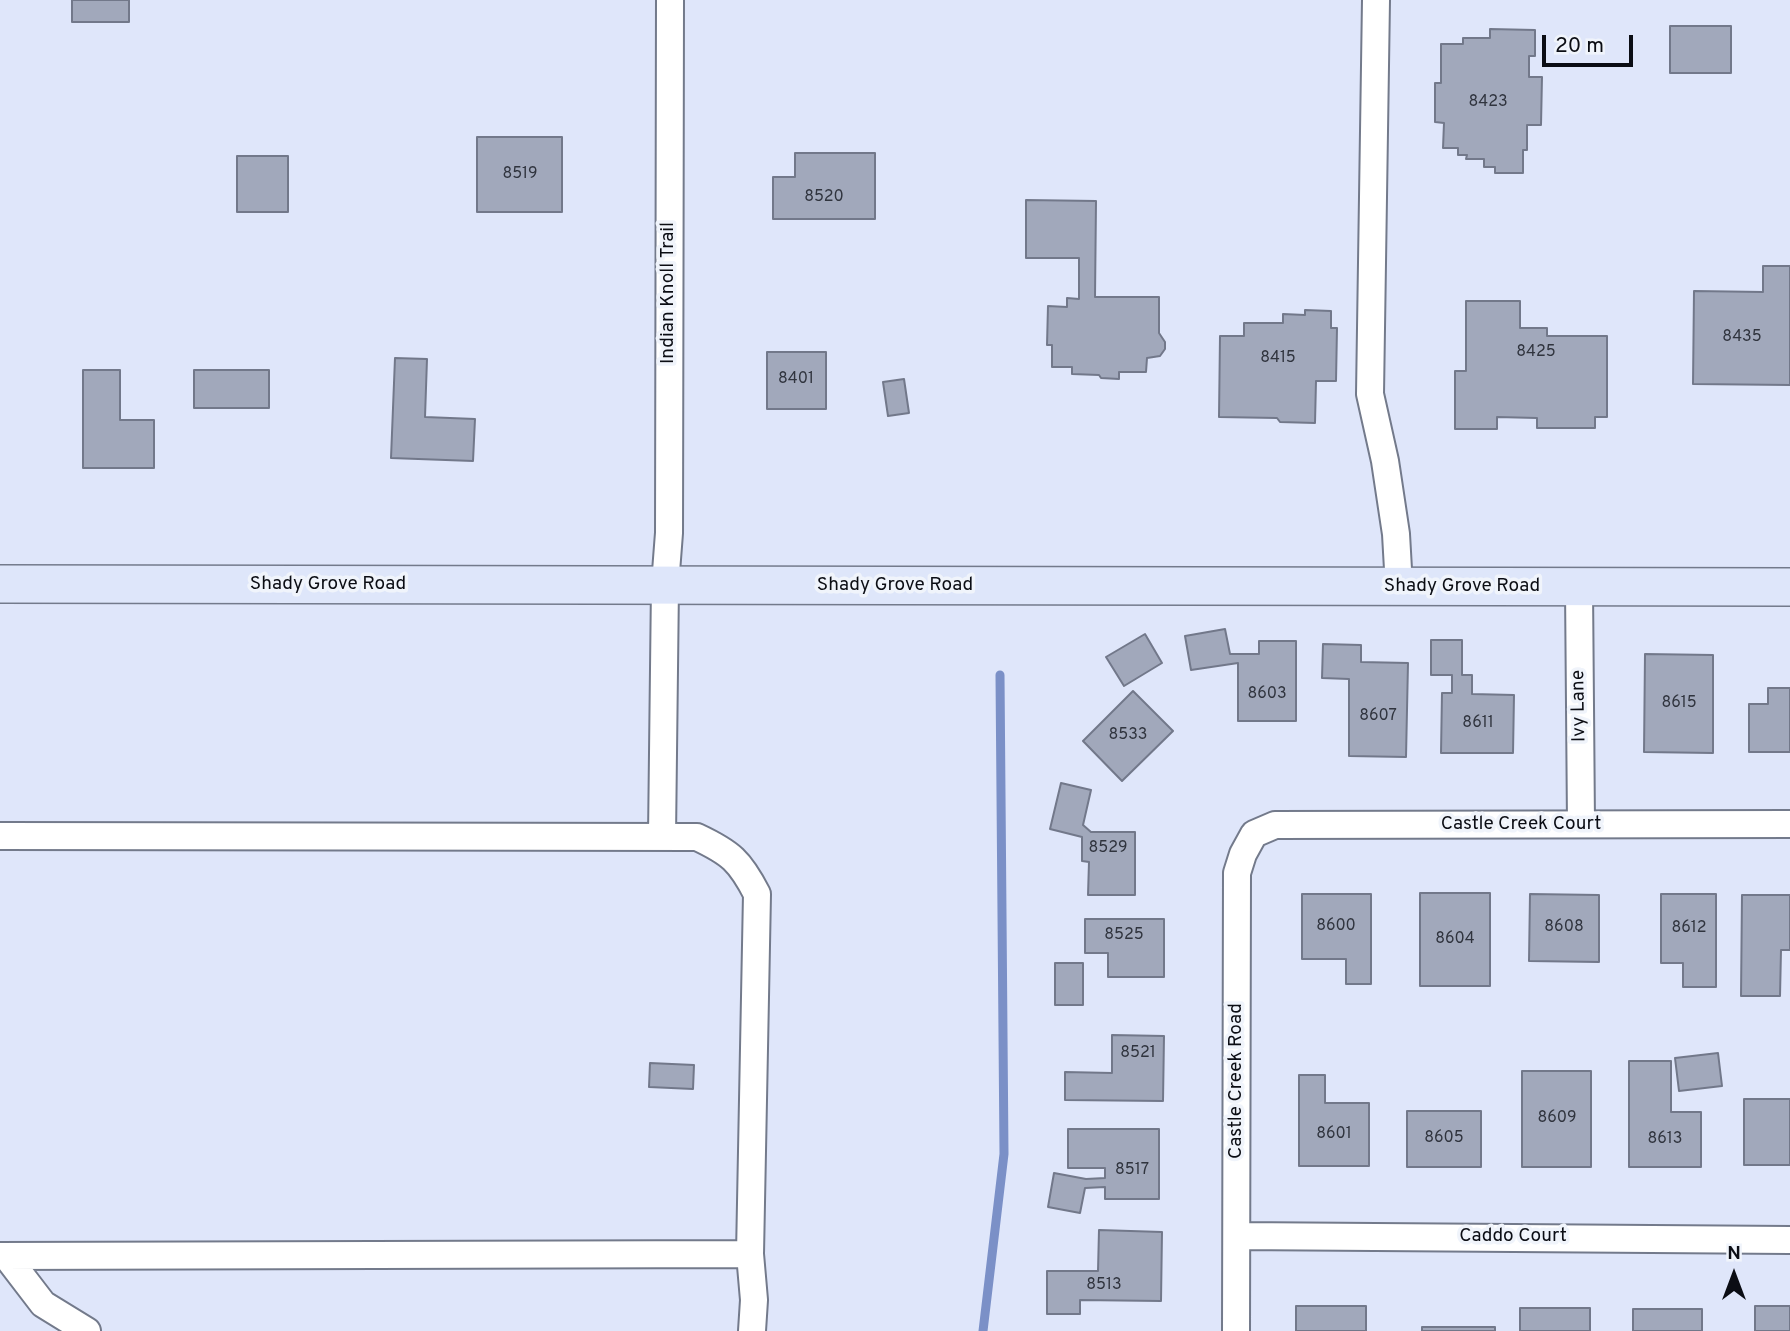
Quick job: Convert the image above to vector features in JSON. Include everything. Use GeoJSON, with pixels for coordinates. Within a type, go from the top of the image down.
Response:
{"type":"FeatureCollection","features":[{"type":"Feature","properties":{"kind":"street","name":"Indian Knoll Trail"},"geometry":{"type":"LineString","coordinates":[[662,837],[665,585],[669,533],[670,0]]}},
{"type":"Feature","properties":{"kind":"street"},"geometry":{"type":"LineString","coordinates":[[1377,0],[1370,394],[1387,473],[1396,534],[1399,587]]}},
{"type":"Feature","properties":{"kind":"street","name":"Shady Grove Road"},"geometry":{"type":"LineString","coordinates":[[0,584],[1790,587]]}},
{"type":"Feature","properties":{"kind":"street","name":"Ivy Lane"},"geometry":{"type":"LineString","coordinates":[[1578,588],[1581,824]]}},
{"type":"Feature","properties":{"kind":"street","name":"Castle Creek Court"},"geometry":{"type":"LineString","coordinates":[[1254,834],[1275,825],[1790,824]]}},
{"type":"Feature","properties":{"kind":"street","name":"Castle Creek Road"},"geometry":{"type":"LineString","coordinates":[[1236,1331],[1237,873],[1254,834]]}},
{"type":"Feature","properties":{"kind":"street"},"geometry":{"type":"LineString","coordinates":[[0,836],[696,837],[715,846],[742,866],[757,894],[750,1254],[754,1300],[752,1331]]}},
{"type":"Feature","properties":{"kind":"street","name":"Caddo Court"},"geometry":{"type":"LineString","coordinates":[[1237,1236],[1790,1240]]}},
{"type":"Feature","properties":{"kind":"street"},"geometry":{"type":"LineString","coordinates":[[4,1257],[750,1254]]}},
{"type":"Feature","properties":{"kind":"street"},"geometry":{"type":"LineString","coordinates":[[4,1257],[43,1304],[87,1331]]}},
{"type":"Feature","properties":{"kind":"building"},"geometry":{"type":"Polygon","coordinates":[[[72,0],[129,0],[129,22],[72,22],[72,0]]]}},
{"type":"Feature","properties":{"kind":"building"},"geometry":{"type":"Polygon","coordinates":[[[1670,26],[1731,26],[1731,73],[1670,73],[1670,26]]]}},
{"type":"Feature","properties":{"kind":"building"},"geometry":{"type":"Polygon","coordinates":[[[1490,29],[1535,30],[1535,56],[1529,56],[1529,77],[1542,77],[1541,125],[1527,125],[1523,173],[1495,173],[1495,167],[1484,167],[1484,159],[1466,159],[1467,155],[1458,155],[1458,148],[1443,148],[1444,123],[1435,122],[1435,83],[1441,83],[1441,44],[1463,44],[1463,38],[1490,38],[1490,29]]]}},
{"type":"Feature","properties":{"kind":"building"},"geometry":{"type":"Polygon","coordinates":[[[477,137],[562,137],[562,212],[477,212],[477,137]]]}},
{"type":"Feature","properties":{"kind":"building"},"geometry":{"type":"Polygon","coordinates":[[[795,153],[875,153],[875,219],[773,219],[773,177],[795,177],[795,153]]]}},
{"type":"Feature","properties":{"kind":"building"},"geometry":{"type":"Polygon","coordinates":[[[237,156],[288,156],[288,212],[237,212],[237,156]]]}},
{"type":"Feature","properties":{"kind":"building"},"geometry":{"type":"Polygon","coordinates":[[[1026,200],[1096,201],[1095,297],[1159,297],[1159,333],[1165,342],[1165,349],[1160,356],[1147,358],[1146,372],[1119,372],[1119,379],[1072,374],[1072,367],[1052,367],[1052,345],[1047,345],[1048,306],[1067,307],[1067,298],[1079,299],[1079,258],[1026,258],[1026,200]]]}},
{"type":"Feature","properties":{"kind":"building"},"geometry":{"type":"Polygon","coordinates":[[[1763,266],[1790,266],[1790,385],[1693,384],[1694,291],[1763,292],[1763,266]]]}},
{"type":"Feature","properties":{"kind":"building"},"geometry":{"type":"Polygon","coordinates":[[[1466,301],[1520,301],[1520,328],[1547,328],[1547,336],[1607,336],[1607,417],[1595,417],[1595,428],[1537,428],[1537,418],[1497,417],[1497,429],[1455,429],[1455,371],[1466,371],[1466,301]]]}},
{"type":"Feature","properties":{"kind":"building"},"geometry":{"type":"Polygon","coordinates":[[[1305,310],[1331,311],[1331,328],[1337,328],[1336,381],[1316,381],[1315,423],[1280,422],[1277,418],[1219,417],[1220,336],[1244,336],[1244,323],[1283,323],[1283,314],[1305,315],[1305,310]]]}},
{"type":"Feature","properties":{"kind":"building"},"geometry":{"type":"Polygon","coordinates":[[[767,352],[826,352],[826,409],[767,409],[767,352]]]}},
{"type":"Feature","properties":{"kind":"building"},"geometry":{"type":"Polygon","coordinates":[[[395,358],[427,359],[425,417],[475,419],[473,461],[391,458],[395,358]]]}},
{"type":"Feature","properties":{"kind":"building"},"geometry":{"type":"Polygon","coordinates":[[[83,370],[120,370],[120,420],[154,420],[154,468],[83,468],[83,370]]]}},
{"type":"Feature","properties":{"kind":"building"},"geometry":{"type":"Polygon","coordinates":[[[194,370],[269,370],[269,408],[194,408],[194,370]]]}},
{"type":"Feature","properties":{"kind":"building"},"geometry":{"type":"Polygon","coordinates":[[[904,379],[909,413],[888,416],[883,382],[904,379]]]}},
{"type":"Feature","properties":{"kind":"building"},"geometry":{"type":"Polygon","coordinates":[[[1225,629],[1230,654],[1259,654],[1259,641],[1296,641],[1296,721],[1238,721],[1238,663],[1191,670],[1185,636],[1225,629]]]}},
{"type":"Feature","properties":{"kind":"building"},"geometry":{"type":"Polygon","coordinates":[[[1145,634],[1162,663],[1124,686],[1106,657],[1145,634]]]}},
{"type":"Feature","properties":{"kind":"building"},"geometry":{"type":"Polygon","coordinates":[[[1431,640],[1462,640],[1462,675],[1472,675],[1472,694],[1514,695],[1513,753],[1441,753],[1442,693],[1452,693],[1452,675],[1431,675],[1431,640]]]}},
{"type":"Feature","properties":{"kind":"building"},"geometry":{"type":"Polygon","coordinates":[[[1323,644],[1361,645],[1361,662],[1408,663],[1406,757],[1349,756],[1349,679],[1322,678],[1323,644]]]}},
{"type":"Feature","properties":{"kind":"building"},"geometry":{"type":"Polygon","coordinates":[[[1645,654],[1713,655],[1713,753],[1644,752],[1645,654]]]}},
{"type":"Feature","properties":{"kind":"building"},"geometry":{"type":"Polygon","coordinates":[[[1768,688],[1790,688],[1790,752],[1749,752],[1749,704],[1768,704],[1768,688]]]}},
{"type":"Feature","properties":{"kind":"building"},"geometry":{"type":"Polygon","coordinates":[[[1133,691],[1173,731],[1122,781],[1083,741],[1133,691]]]}},
{"type":"Feature","properties":{"kind":"building"},"geometry":{"type":"Polygon","coordinates":[[[1061,783],[1091,790],[1083,825],[1091,832],[1135,832],[1135,895],[1088,895],[1089,862],[1082,861],[1082,837],[1050,829],[1061,783]]]}},
{"type":"Feature","properties":{"kind":"building"},"geometry":{"type":"Polygon","coordinates":[[[1420,893],[1490,893],[1490,986],[1420,986],[1420,893]]]}},
{"type":"Feature","properties":{"kind":"building"},"geometry":{"type":"Polygon","coordinates":[[[1302,894],[1371,894],[1371,984],[1346,984],[1346,959],[1302,959],[1302,894]]]}},
{"type":"Feature","properties":{"kind":"building"},"geometry":{"type":"Polygon","coordinates":[[[1530,894],[1599,895],[1599,962],[1529,961],[1530,894]]]}},
{"type":"Feature","properties":{"kind":"building"},"geometry":{"type":"Polygon","coordinates":[[[1661,894],[1716,894],[1716,987],[1683,987],[1683,963],[1661,963],[1661,894]]]}},
{"type":"Feature","properties":{"kind":"building"},"geometry":{"type":"Polygon","coordinates":[[[1742,895],[1790,895],[1790,950],[1781,950],[1780,996],[1741,996],[1742,895]]]}},
{"type":"Feature","properties":{"kind":"building"},"geometry":{"type":"Polygon","coordinates":[[[1085,919],[1164,919],[1164,977],[1108,977],[1108,953],[1085,953],[1085,919]]]}},
{"type":"Feature","properties":{"kind":"building"},"geometry":{"type":"Polygon","coordinates":[[[1055,963],[1083,963],[1083,1005],[1055,1005],[1055,963]]]}},
{"type":"Feature","properties":{"kind":"building"},"geometry":{"type":"Polygon","coordinates":[[[1112,1035],[1164,1036],[1163,1101],[1065,1100],[1065,1072],[1112,1073],[1112,1035]]]}},
{"type":"Feature","properties":{"kind":"building"},"geometry":{"type":"Polygon","coordinates":[[[1718,1053],[1722,1086],[1679,1091],[1675,1058],[1718,1053]]]}},
{"type":"Feature","properties":{"kind":"building"},"geometry":{"type":"Polygon","coordinates":[[[1629,1061],[1671,1061],[1671,1112],[1701,1112],[1701,1167],[1629,1167],[1629,1061]]]}},
{"type":"Feature","properties":{"kind":"building"},"geometry":{"type":"Polygon","coordinates":[[[650,1063],[694,1065],[693,1089],[649,1087],[650,1063]]]}},
{"type":"Feature","properties":{"kind":"building"},"geometry":{"type":"Polygon","coordinates":[[[1522,1071],[1591,1071],[1591,1167],[1522,1167],[1522,1071]]]}},
{"type":"Feature","properties":{"kind":"building"},"geometry":{"type":"Polygon","coordinates":[[[1299,1075],[1325,1075],[1325,1103],[1369,1103],[1369,1166],[1299,1166],[1299,1075]]]}},
{"type":"Feature","properties":{"kind":"building"},"geometry":{"type":"Polygon","coordinates":[[[1744,1099],[1790,1099],[1790,1165],[1744,1165],[1744,1099]]]}},
{"type":"Feature","properties":{"kind":"building"},"geometry":{"type":"Polygon","coordinates":[[[1407,1111],[1481,1111],[1481,1167],[1407,1167],[1407,1111]]]}},
{"type":"Feature","properties":{"kind":"building"},"geometry":{"type":"Polygon","coordinates":[[[1068,1129],[1159,1129],[1159,1199],[1105,1199],[1105,1187],[1085,1188],[1080,1213],[1048,1207],[1054,1173],[1086,1179],[1105,1178],[1105,1168],[1068,1168],[1068,1129]]]}},
{"type":"Feature","properties":{"kind":"building"},"geometry":{"type":"Polygon","coordinates":[[[1099,1230],[1162,1232],[1161,1301],[1080,1300],[1080,1314],[1047,1314],[1047,1271],[1098,1271],[1099,1230]]]}},
{"type":"Feature","properties":{"kind":"building"},"geometry":{"type":"Polygon","coordinates":[[[1296,1306],[1366,1306],[1366,1331],[1296,1331],[1296,1306]]]}},
{"type":"Feature","properties":{"kind":"building"},"geometry":{"type":"Polygon","coordinates":[[[1755,1306],[1790,1306],[1790,1331],[1755,1331],[1755,1306]]]}},
{"type":"Feature","properties":{"kind":"building"},"geometry":{"type":"Polygon","coordinates":[[[1520,1308],[1590,1308],[1590,1331],[1520,1331],[1520,1308]]]}},
{"type":"Feature","properties":{"kind":"building"},"geometry":{"type":"Polygon","coordinates":[[[1633,1309],[1702,1309],[1702,1331],[1633,1331],[1633,1309]]]}},
{"type":"Feature","properties":{"kind":"building"},"geometry":{"type":"Polygon","coordinates":[[[1422,1327],[1495,1327],[1495,1331],[1422,1331],[1422,1327]]]}},
{"type":"Feature","properties":{"kind":"waterway"},"geometry":{"type":"LineString","coordinates":[[983,1331],[1004,1154],[1000,675]]}}]}
